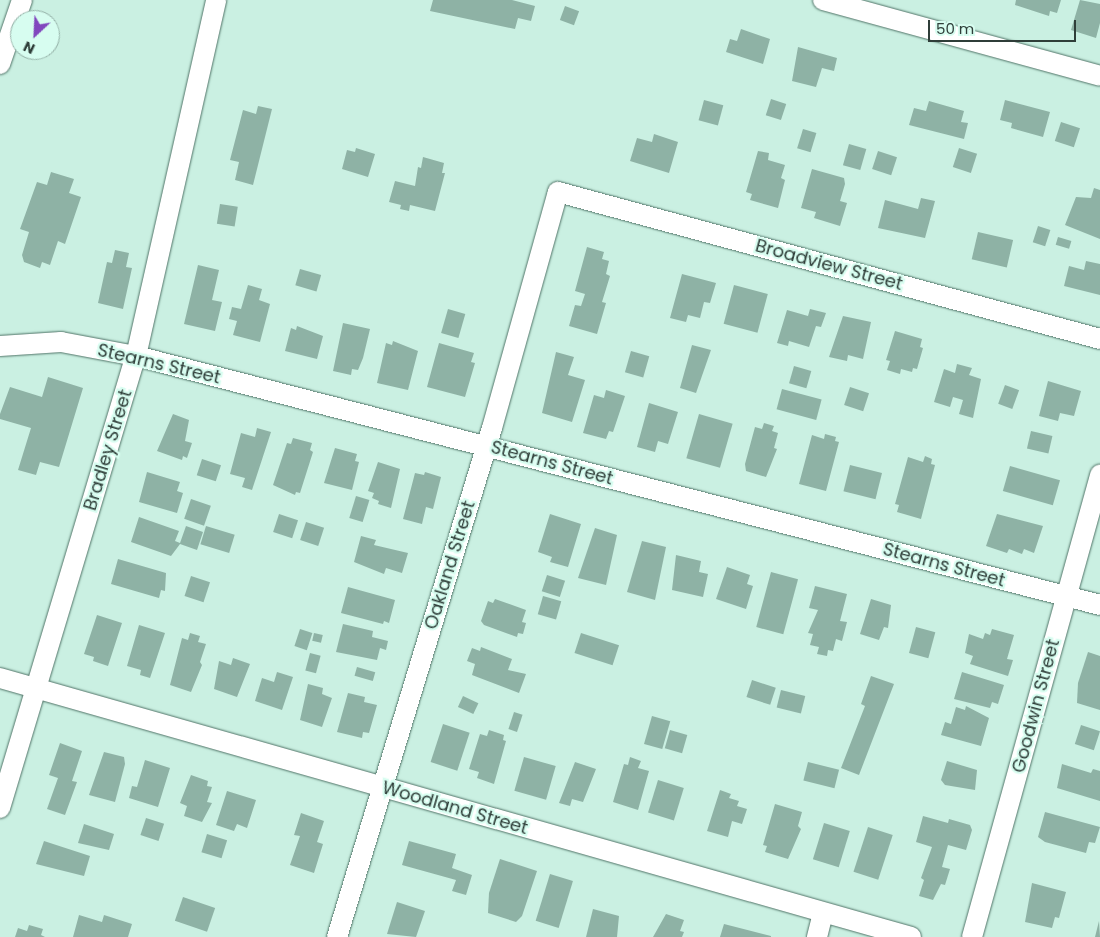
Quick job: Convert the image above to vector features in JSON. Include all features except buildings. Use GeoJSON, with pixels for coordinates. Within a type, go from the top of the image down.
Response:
{"type":"FeatureCollection","features":[{"type":"Feature","properties":{"kind":"street"},"geometry":{"type":"LineString","coordinates":[[0,64],[22,0]]}},
{"type":"Feature","properties":{"kind":"street","name":"Bradley Street"},"geometry":{"type":"LineString","coordinates":[[0,808],[136,356],[216,0]]}},
{"type":"Feature","properties":{"kind":"street"},"geometry":{"type":"LineString","coordinates":[[823,0],[1100,76]]}},
{"type":"Feature","properties":{"kind":"street","name":"Broadview Street"},"geometry":{"type":"LineString","coordinates":[[558,192],[1100,339]]}},
{"type":"Feature","properties":{"kind":"street","name":"Oakland Street"},"geometry":{"type":"LineString","coordinates":[[337,937],[487,446],[558,192]]}},
{"type":"Feature","properties":{"kind":"street","name":"Stearns Street"},"geometry":{"type":"LineString","coordinates":[[0,346],[61,342],[136,356],[1100,605]]}},
{"type":"Feature","properties":{"kind":"street","name":"Goodwin Street"},"geometry":{"type":"LineString","coordinates":[[972,937],[1100,474]]}},
{"type":"Feature","properties":{"kind":"street","name":"Woodland Street"},"geometry":{"type":"LineString","coordinates":[[0,678],[911,937]]}},
{"type":"Feature","properties":{"kind":"street"},"geometry":{"type":"LineString","coordinates":[[817,937],[823,913]]}}]}
